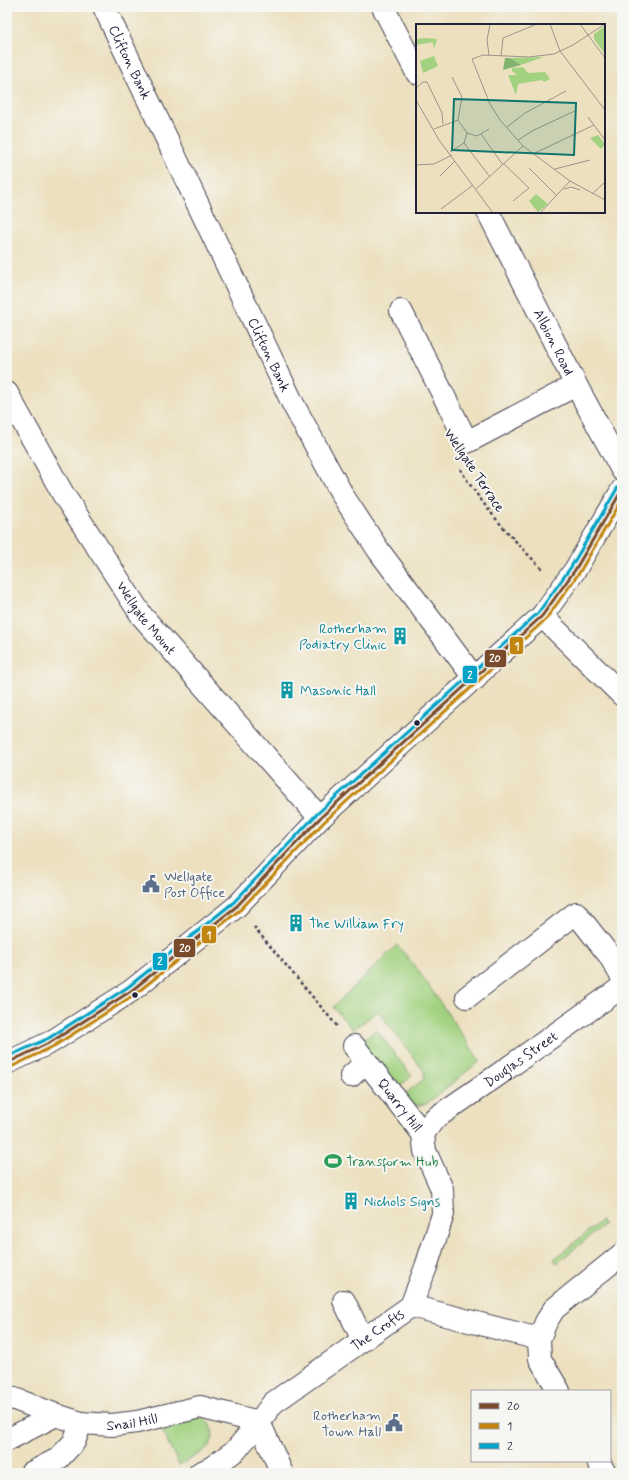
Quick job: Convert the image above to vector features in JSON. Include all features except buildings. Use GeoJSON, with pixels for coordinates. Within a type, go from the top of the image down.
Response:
{"type":"FeatureCollection","features":[{"type":"Feature","properties":{"kind":"street","name":"Clifton Bank"},"geometry":{"type":"LineString","coordinates":[[104,7],[293,404],[343,496],[380,551],[475,679]]}},
{"type":"Feature","properties":{"kind":"street"},"geometry":{"type":"LineString","coordinates":[[383,7],[416,71]]}},
{"type":"Feature","properties":{"kind":"street","name":"Albion Road"},"geometry":{"type":"LineString","coordinates":[[489,213],[576,385],[622,470]]}},
{"type":"Feature","properties":{"kind":"street"},"geometry":{"type":"LineString","coordinates":[[401,311],[467,442],[576,385]]}},
{"type":"Feature","properties":{"kind":"street","name":"Wellgate Mount"},"geometry":{"type":"LineString","coordinates":[[7,393],[63,494],[142,616],[320,818]]}},
{"type":"Feature","properties":{"kind":"street"},"geometry":{"type":"LineString","coordinates":[[7,1063],[51,1042],[131,991],[237,906],[320,818],[475,679],[542,616],[575,570],[622,490]]}},
{"type":"Feature","properties":{"kind":"street"},"geometry":{"type":"LineString","coordinates":[[542,616],[622,695]]}},
{"type":"Feature","properties":{"kind":"street"},"geometry":{"type":"LineString","coordinates":[[468,997],[576,913],[609,955],[622,977]]}},
{"type":"Feature","properties":{"kind":"street","name":"Douglas Street"},"geometry":{"type":"LineString","coordinates":[[423,1134],[434,1119],[622,987]]}},
{"type":"Feature","properties":{"kind":"street","name":"Quarry Hill"},"geometry":{"type":"LineString","coordinates":[[357,1061],[423,1134],[425,1151],[442,1189],[443,1214],[426,1267],[411,1306]]}},
{"type":"Feature","properties":{"kind":"street"},"geometry":{"type":"LineString","coordinates":[[558,1390],[540,1359],[538,1338],[554,1309],[622,1254]]}},
{"type":"Feature","properties":{"kind":"street"},"geometry":{"type":"LineString","coordinates":[[344,1300],[363,1340]]}},
{"type":"Feature","properties":{"kind":"street","name":"The Crofts"},"geometry":{"type":"LineString","coordinates":[[200,1473],[211,1468],[236,1450],[273,1403],[411,1306],[538,1338]]}},
{"type":"Feature","properties":{"kind":"street","name":"Snail Hill"},"geometry":{"type":"LineString","coordinates":[[7,1396],[112,1425],[136,1422],[200,1407],[259,1422]]}},
{"type":"Feature","properties":{"kind":"street"},"geometry":{"type":"LineString","coordinates":[[7,1440],[75,1416],[74,1442],[65,1458],[58,1458],[31,1473]]}},
{"type":"Feature","properties":{"kind":"street"},"geometry":{"type":"LineString","coordinates":[[259,1422],[282,1473]]}},
{"type":"Feature","properties":{"kind":"street"},"geometry":{"type":"LineString","coordinates":[[599,1462],[605,1473]]}},
{"type":"Feature","properties":{"kind":"path","name":"Wellgate Terrace"},"geometry":{"type":"LineString","coordinates":[[460,468],[476,494],[500,524],[561,589]]}},
{"type":"Feature","properties":{"kind":"path"},"geometry":{"type":"LineString","coordinates":[[237,906],[357,1061]]}},
{"type":"Feature","properties":{"kind":"green space"},"geometry":{"type":"Polygon","coordinates":[[[397,945],[418,970],[480,1061],[426,1104],[410,1105],[402,1096],[424,1079],[424,1071],[378,1011],[353,1030],[333,1007],[397,945]]]}},
{"type":"Feature","properties":{"kind":"green space"},"geometry":{"type":"Polygon","coordinates":[[[376,1030],[412,1076],[396,1089],[360,1043],[376,1030]]]}},
{"type":"Feature","properties":{"kind":"green space"},"geometry":{"type":"Polygon","coordinates":[[[601,1221],[604,1225],[557,1263],[554,1259],[601,1221]]]}},
{"type":"Feature","properties":{"kind":"green space"},"geometry":{"type":"Polygon","coordinates":[[[204,1417],[213,1434],[212,1441],[202,1452],[179,1465],[158,1422],[204,1417]]]}},
{"type":"Feature","properties":{"kind":"transit line","name":"2"},"geometry":{"type":"LineString","coordinates":[[7,1057],[49,1038],[128,987],[234,902],[317,814],[538,613],[571,567],[618,487]]}},
{"type":"Feature","properties":{"kind":"transit line","name":"20"},"geometry":{"type":"LineString","coordinates":[[7,1063],[51,1042],[131,991],[237,906],[320,818],[542,616],[575,570],[622,490]]}},
{"type":"Feature","properties":{"kind":"transit line","name":"1"},"geometry":{"type":"LineString","coordinates":[[9,1068],[54,1046],[134,995],[241,909],[324,822],[546,619],[579,573],[622,500]]}},
{"type":"Feature","properties":{"kind":"place","name":"Rotherham Podiatry Clinic"},"geometry":{"type":"Point","coordinates":[400,636]}},
{"type":"Feature","properties":{"kind":"place","name":"Masonic Hall"},"geometry":{"type":"Point","coordinates":[287,690]}},
{"type":"Feature","properties":{"kind":"place","name":"Wellgate Post Office"},"geometry":{"type":"Point","coordinates":[151,884]}},
{"type":"Feature","properties":{"kind":"place","name":"The William Fry"},"geometry":{"type":"Point","coordinates":[296,923]}},
{"type":"Feature","properties":{"kind":"place","name":"Transform Hub"},"geometry":{"type":"Point","coordinates":[333,1161]}},
{"type":"Feature","properties":{"kind":"place","name":"Nichols Signs"},"geometry":{"type":"Point","coordinates":[351,1201]}},
{"type":"Feature","properties":{"kind":"place","name":"Rotherham Town Hall"},"geometry":{"type":"Point","coordinates":[394,1423]}}]}
